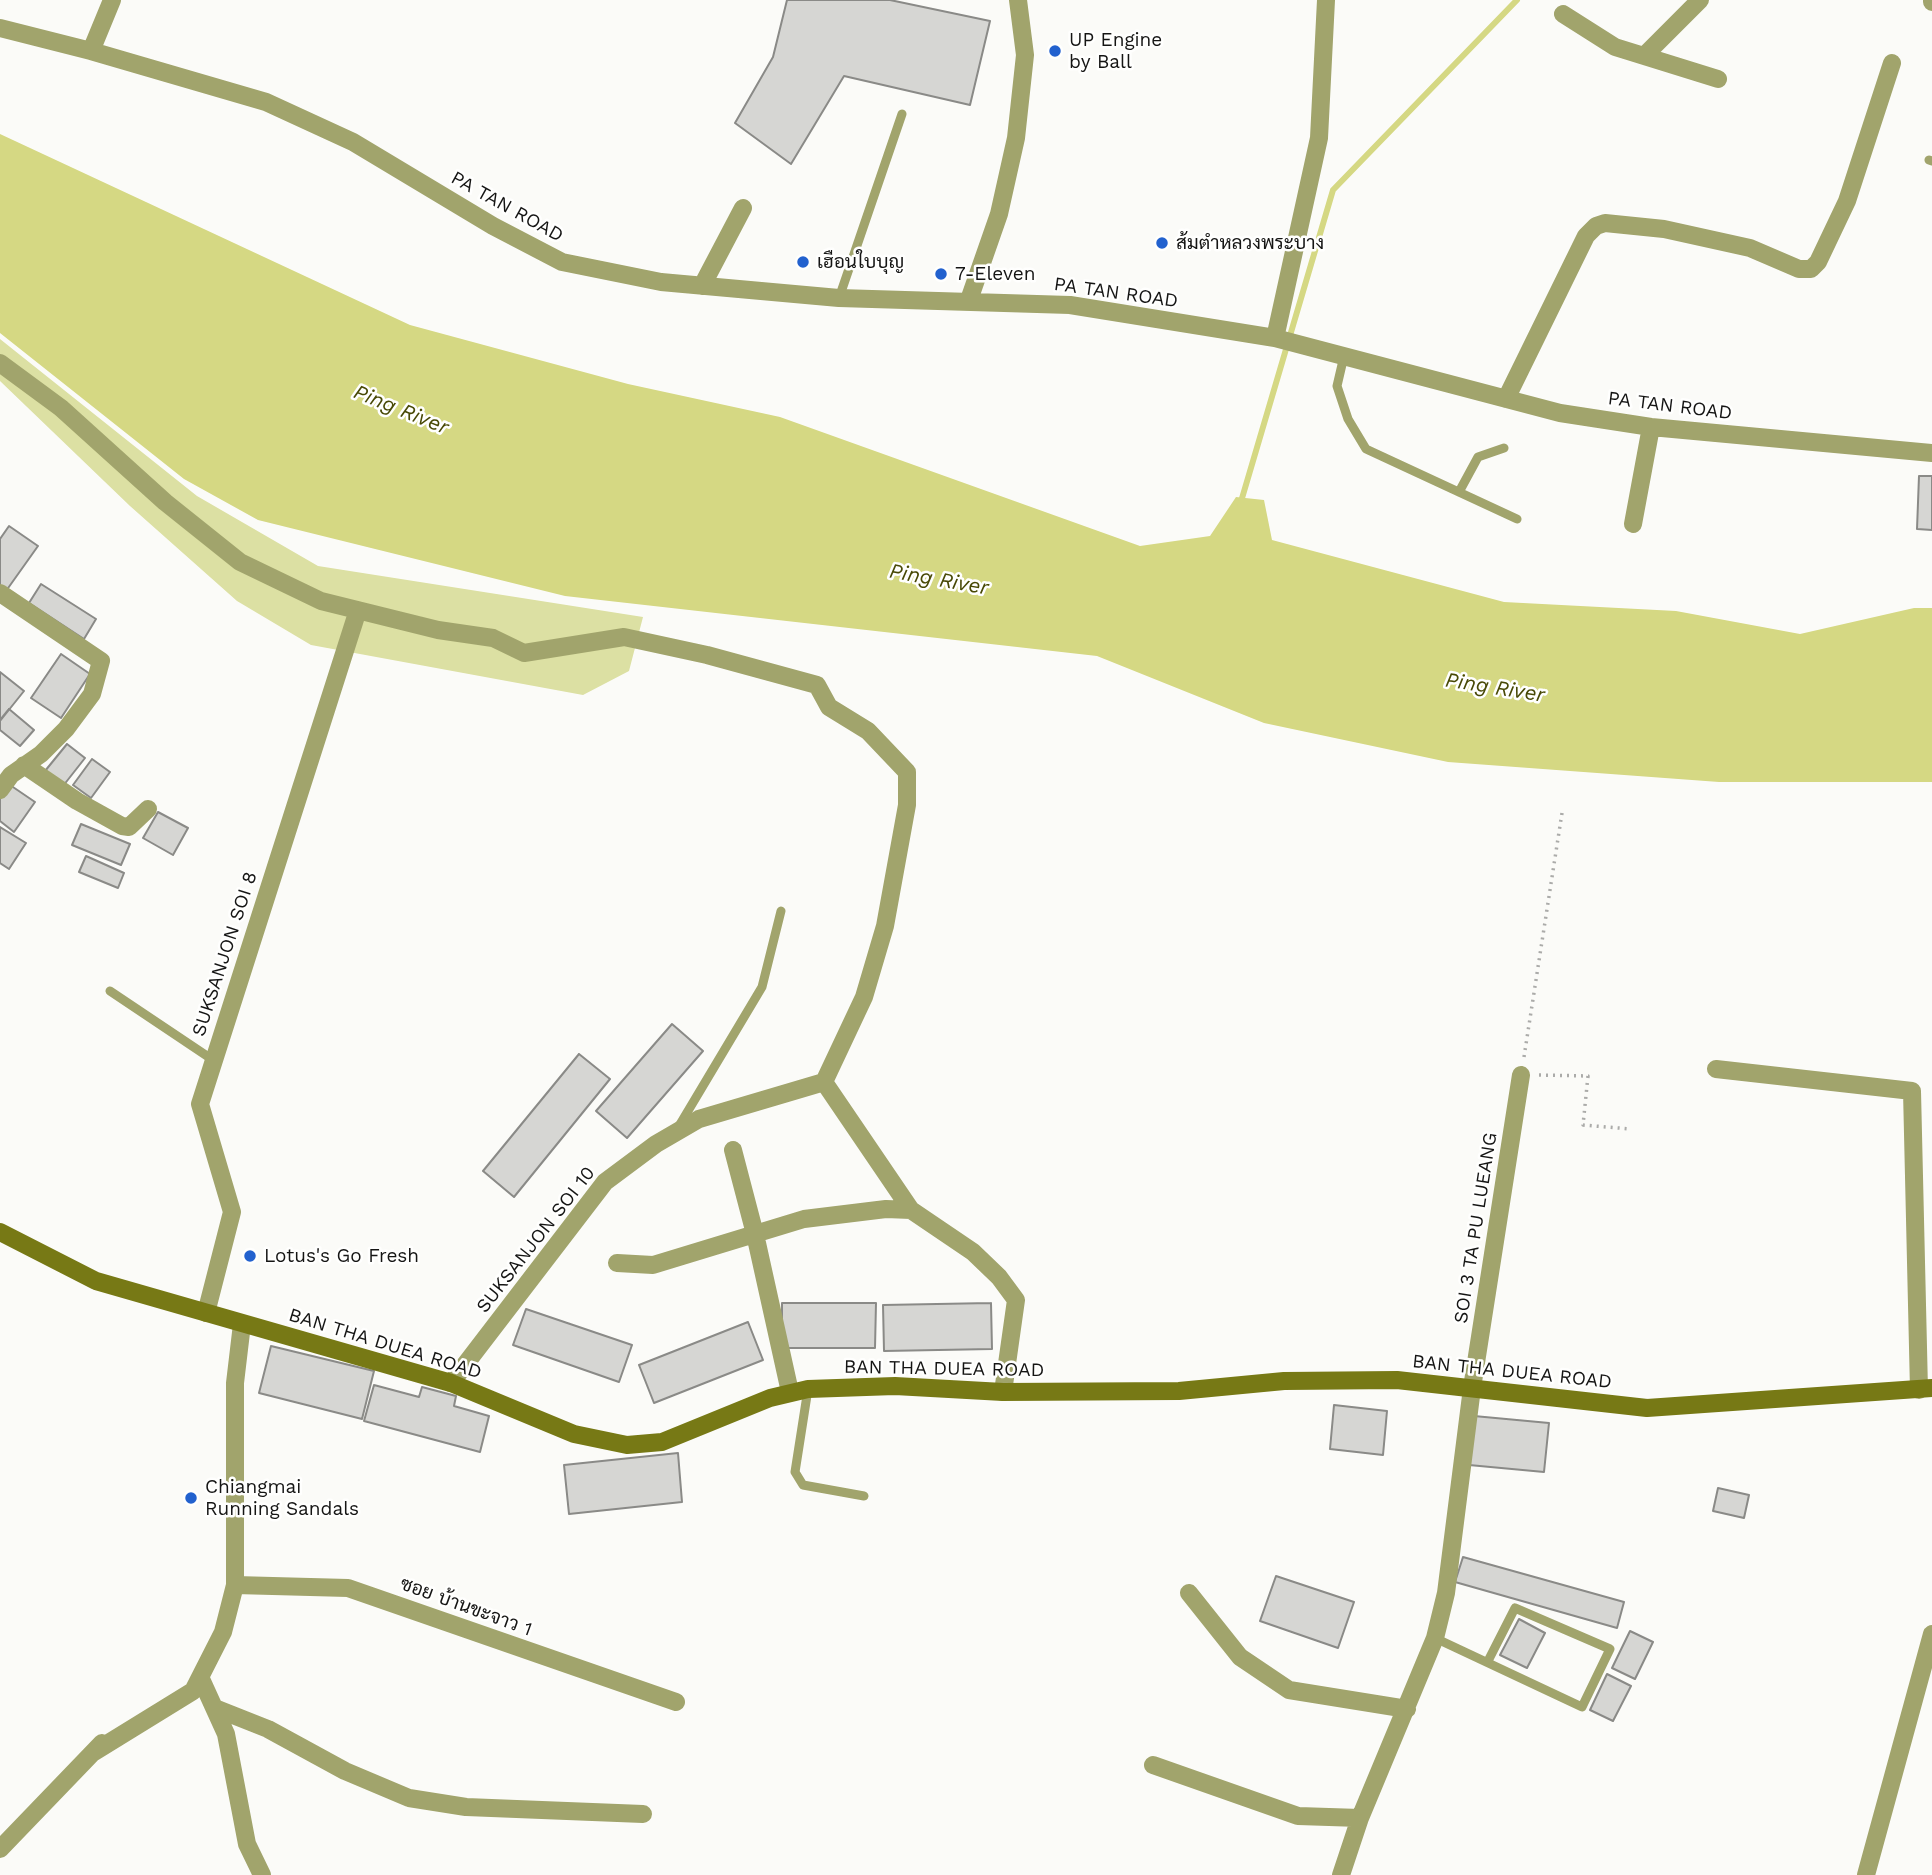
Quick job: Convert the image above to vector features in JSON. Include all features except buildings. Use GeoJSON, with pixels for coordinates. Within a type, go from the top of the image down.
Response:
{"type":"FeatureCollection","features":[{"type":"Feature","properties":{"kind":"street"},"geometry":{"type":"LineString","coordinates":[[91,51],[112,0]]}},
{"type":"Feature","properties":{"kind":"street"},"geometry":{"type":"LineString","coordinates":[[969,300],[999,214],[1016,138],[1025,55],[1018,0]]}},
{"type":"Feature","properties":{"kind":"street"},"geometry":{"type":"LineString","coordinates":[[1275,338],[1319,138],[1326,0]]}},
{"type":"Feature","properties":{"kind":"street"},"geometry":{"type":"LineString","coordinates":[[1644,56],[1700,0]]}},
{"type":"Feature","properties":{"kind":"street"},"geometry":{"type":"LineString","coordinates":[[1563,14],[1615,47],[1718,79]]}},
{"type":"Feature","properties":{"kind":"street","name":"PA TAN ROAD"},"geometry":{"type":"LineString","coordinates":[[0,27],[266,102],[353,142],[493,226],[562,262],[661,282],[839,298],[1070,305],[1275,338],[1560,413],[1651,427],[1932,453]]}},
{"type":"Feature","properties":{"kind":"street"},"geometry":{"type":"LineString","coordinates":[[1506,399],[1586,236],[1596,226],[1605,223],[1664,229],[1750,248],[1800,269],[1811,269],[1818,262],[1847,201],[1892,63]]}},
{"type":"Feature","properties":{"kind":"street"},"geometry":{"type":"LineString","coordinates":[[702,286],[743,208]]}},
{"type":"Feature","properties":{"kind":"street"},"geometry":{"type":"LineString","coordinates":[[0,363],[61,408],[165,502],[240,562],[321,601],[438,630],[493,638],[524,653],[624,637],[786,674],[817,685],[829,707],[868,731],[907,772],[907,805],[884,926],[864,997],[824,1082],[911,1210],[973,1252],[999,1277],[1016,1300],[1003,1392]]}},
{"type":"Feature","properties":{"kind":"street"},"geometry":{"type":"LineString","coordinates":[[1633,524],[1651,427]]}},
{"type":"Feature","properties":{"kind":"street"},"geometry":{"type":"LineString","coordinates":[[0,593],[101,661],[92,694],[66,729],[11,775],[0,790]]}},
{"type":"Feature","properties":{"kind":"street","name":"SUKSANJON SOI 8"},"geometry":{"type":"LineString","coordinates":[[206,1313],[232,1212],[200,1104],[358,610]]}},
{"type":"Feature","properties":{"kind":"street"},"geometry":{"type":"LineString","coordinates":[[24,765],[77,801],[122,826],[129,827],[148,809]]}},
{"type":"Feature","properties":{"kind":"street"},"geometry":{"type":"LineString","coordinates":[[1716,1069],[1912,1091],[1926,1389]]}},
{"type":"Feature","properties":{"kind":"street","name":"SOI 3 TA PU LUEANG"},"geometry":{"type":"LineString","coordinates":[[1341,1875],[1360,1818],[1435,1637],[1446,1593],[1472,1388],[1521,1074]]}},
{"type":"Feature","properties":{"kind":"street","name":"SUKSANJON SOI 10"},"geometry":{"type":"LineString","coordinates":[[452,1383],[605,1182],[674,1133],[699,1119],[824,1082]]}},
{"type":"Feature","properties":{"kind":"street"},"geometry":{"type":"LineString","coordinates":[[733,1150],[799,1390]]}},
{"type":"Feature","properties":{"kind":"street"},"geometry":{"type":"LineString","coordinates":[[617,1263],[653,1265],[804,1219],[886,1209],[911,1210]]}},
{"type":"Feature","properties":{"kind":"street","name":"BAN THA DUEA ROAD"},"geometry":{"type":"LineString","coordinates":[[0,1232],[96,1281],[452,1383],[573,1434],[627,1445],[662,1442],[799,1390],[895,1386],[1003,1392],[1179,1391],[1284,1381],[1397,1380],[1647,1408],[1926,1389]]}},
{"type":"Feature","properties":{"kind":"street"},"geometry":{"type":"LineString","coordinates":[[242,1324],[235,1383],[235,1585],[223,1632],[201,1678],[226,1734],[247,1844],[262,1875]]}},
{"type":"Feature","properties":{"kind":"street","name":"ซอย บ้านขะจาว 1"},"geometry":{"type":"LineString","coordinates":[[235,1585],[348,1588],[676,1702]]}},
{"type":"Feature","properties":{"kind":"street"},"geometry":{"type":"LineString","coordinates":[[1189,1593],[1240,1657],[1289,1690],[1407,1709]]}},
{"type":"Feature","properties":{"kind":"street"},"geometry":{"type":"LineString","coordinates":[[1866,1875],[1932,1634]]}},
{"type":"Feature","properties":{"kind":"street"},"geometry":{"type":"LineString","coordinates":[[0,1849],[111,1732],[188,1680],[201,1678]]}},
{"type":"Feature","properties":{"kind":"street"},"geometry":{"type":"LineString","coordinates":[[215,1709],[268,1729],[345,1771],[409,1798],[466,1807],[643,1814]]}},
{"type":"Feature","properties":{"kind":"street"},"geometry":{"type":"LineString","coordinates":[[1153,1765],[1298,1816],[1360,1818]]}},
{"type":"Feature","properties":{"kind":"lane"},"geometry":{"type":"LineString","coordinates":[[839,298],[902,114]]}},
{"type":"Feature","properties":{"kind":"lane"},"geometry":{"type":"LineString","coordinates":[[1344,356],[1337,386],[1348,419],[1366,449],[1517,519]]}},
{"type":"Feature","properties":{"kind":"lane"},"geometry":{"type":"LineString","coordinates":[[1459,492],[1478,457],[1504,448]]}},
{"type":"Feature","properties":{"kind":"lane"},"geometry":{"type":"LineString","coordinates":[[674,1133],[762,987],[781,911]]}},
{"type":"Feature","properties":{"kind":"lane"},"geometry":{"type":"LineString","coordinates":[[110,991],[213,1060]]}},
{"type":"Feature","properties":{"kind":"lane"},"geometry":{"type":"LineString","coordinates":[[799,1390],[795,1472],[803,1485],[864,1496]]}},
{"type":"Feature","properties":{"kind":"lane"},"geometry":{"type":"LineString","coordinates":[[1435,1637],[1582,1707],[1610,1649],[1515,1608],[1488,1661]]}},
{"type":"Feature","properties":{"kind":"path"},"geometry":{"type":"LineString","coordinates":[[1562,813],[1521,1074],[1588,1076],[1583,1125],[1630,1129]]}},
{"type":"Feature","properties":{"kind":"shaded area"},"geometry":{"type":"Polygon","coordinates":[[[0,339],[197,496],[318,566],[643,617],[629,671],[583,695],[311,645],[237,601],[130,506],[0,381],[0,339]]]}},
{"type":"Feature","properties":{"kind":"water","name":"Ping River"},"geometry":{"type":"Polygon","coordinates":[[[0,134],[410,325],[628,384],[780,417],[1140,546],[1210,536],[1236,497],[1264,500],[1272,540],[1504,602],[1676,611],[1800,634],[1914,608],[1932,608],[1932,782],[1719,782],[1448,762],[1264,723],[1097,656],[565,596],[258,520],[184,479],[0,333],[0,134]]]}},
{"type":"Feature","properties":{"kind":"waterway"},"geometry":{"type":"LineString","coordinates":[[1240,505],[1333,190],[1517,0]]}},
{"type":"Feature","properties":{"kind":"place","name":"UP Engine by Ball"},"geometry":{"type":"Point","coordinates":[1055,51]}},
{"type":"Feature","properties":{"kind":"place","name":"ส้มตำหลวงพระบาง"},"geometry":{"type":"Point","coordinates":[1162,243]}},
{"type":"Feature","properties":{"kind":"place","name":"เฮือนใบบุญ"},"geometry":{"type":"Point","coordinates":[803,262]}},
{"type":"Feature","properties":{"kind":"place","name":"7-Eleven"},"geometry":{"type":"Point","coordinates":[941,274]}},
{"type":"Feature","properties":{"kind":"place","name":"Lotus's Go Fresh"},"geometry":{"type":"Point","coordinates":[250,1256]}},
{"type":"Feature","properties":{"kind":"place","name":"Chiangmai Running Sandals"},"geometry":{"type":"Point","coordinates":[191,1498]}}]}
